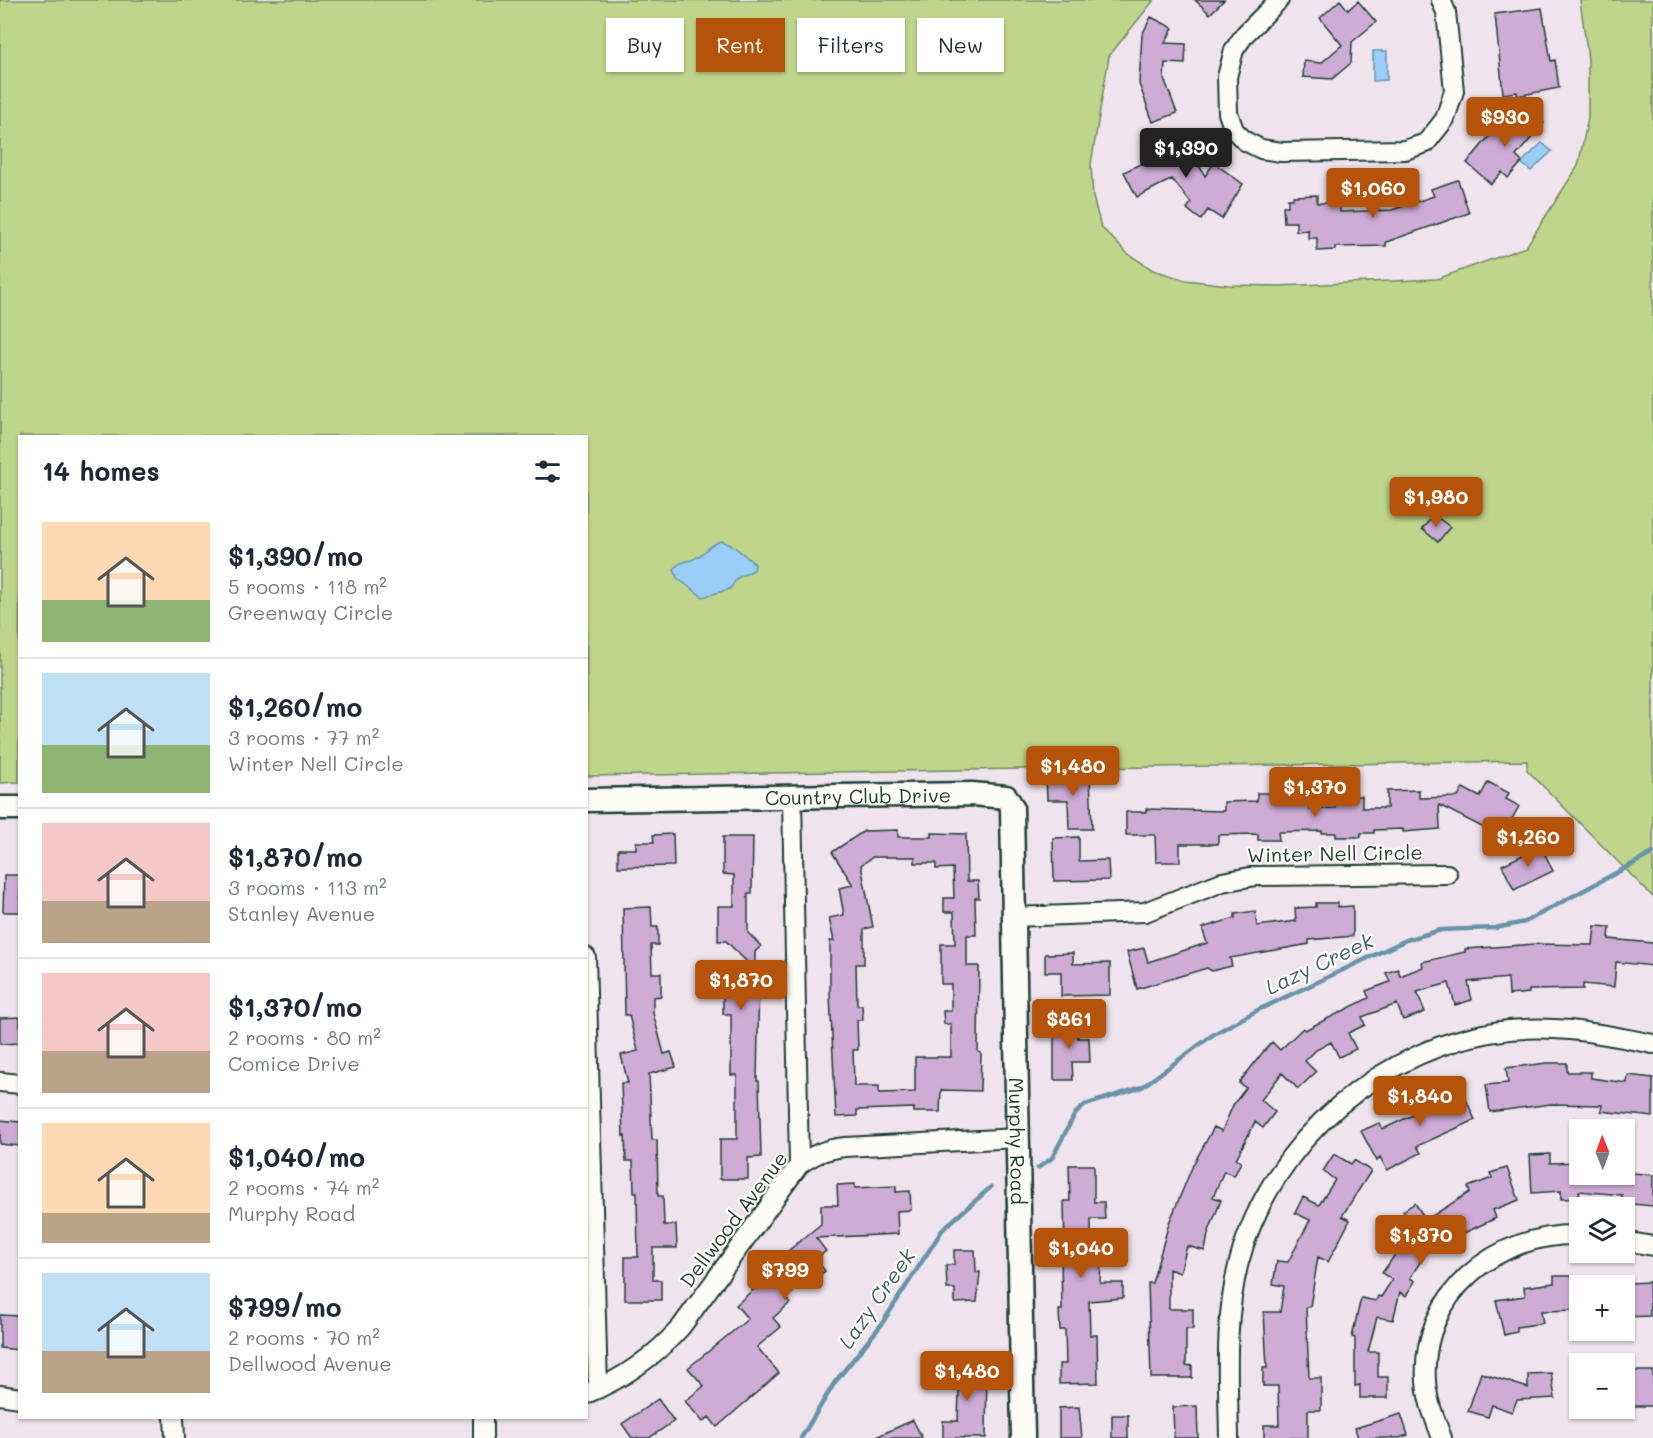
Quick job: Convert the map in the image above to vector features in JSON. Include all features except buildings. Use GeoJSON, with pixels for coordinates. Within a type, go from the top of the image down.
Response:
{"type":"FeatureCollection","features":[{"type":"Feature","properties":{"kind":"street"},"geometry":{"type":"LineString","coordinates":[[1279,0],[1245,34],[1234,50],[1229,64],[1227,89],[1228,113],[1234,130],[1253,145],[1282,152],[1406,150],[1426,143],[1445,119],[1454,91],[1446,12],[1441,0]]}},
{"type":"Feature","properties":{"kind":"street","name":"Country Club Drive"},"geometry":{"type":"LineString","coordinates":[[588,800],[972,794],[1006,797],[1012,807],[1014,917]]}},
{"type":"Feature","properties":{"kind":"street"},"geometry":{"type":"LineString","coordinates":[[792,797],[799,1165]]}},
{"type":"Feature","properties":{"kind":"street"},"geometry":{"type":"LineString","coordinates":[[0,808],[18,808]]}},
{"type":"Feature","properties":{"kind":"street","name":"Winter Nell Circle"},"geometry":{"type":"LineString","coordinates":[[1014,917],[1145,912],[1237,878],[1447,874]]}},
{"type":"Feature","properties":{"kind":"street","name":"Murphy Road"},"geometry":{"type":"LineString","coordinates":[[1014,917],[1023,1438]]}},
{"type":"Feature","properties":{"kind":"street"},"geometry":{"type":"LineString","coordinates":[[1230,1438],[1228,1352],[1230,1306],[1239,1261],[1253,1221],[1278,1172],[1299,1145],[1335,1109],[1366,1083],[1414,1056],[1462,1039],[1509,1030],[1559,1028],[1653,1044]]}},
{"type":"Feature","properties":{"kind":"street"},"geometry":{"type":"LineString","coordinates":[[0,1082],[18,1084]]}},
{"type":"Feature","properties":{"kind":"street"},"geometry":{"type":"LineString","coordinates":[[588,1102],[592,1392]]}},
{"type":"Feature","properties":{"kind":"street","name":"Dellwood Avenue"},"geometry":{"type":"LineString","coordinates":[[592,1392],[662,1348],[681,1327],[799,1165],[812,1155],[845,1147],[1018,1138]]}},
{"type":"Feature","properties":{"kind":"street"},"geometry":{"type":"LineString","coordinates":[[1442,1438],[1428,1399],[1427,1358],[1436,1325],[1458,1284],[1496,1255],[1522,1244],[1548,1237],[1569,1236]]}},
{"type":"Feature","properties":{"kind":"street"},"geometry":{"type":"LineString","coordinates":[[1635,1243],[1653,1246]]}},
{"type":"Feature","properties":{"kind":"street"},"geometry":{"type":"LineString","coordinates":[[0,1395],[18,1398]]}},
{"type":"Feature","properties":{"kind":"street"},"geometry":{"type":"LineString","coordinates":[[174,1419],[175,1438]]}},
{"type":"Feature","properties":{"kind":"street"},"geometry":{"type":"LineString","coordinates":[[483,1419],[483,1438]]}},
{"type":"Feature","properties":{"kind":"green space"},"geometry":{"type":"Polygon","coordinates":[[[0,0],[1154,0],[1109,56],[1091,164],[1093,197],[1101,227],[1128,254],[1153,270],[1185,280],[1228,285],[1279,286],[1437,279],[1526,247],[1578,166],[1588,118],[1588,59],[1580,0],[1653,0],[1653,897],[1527,770],[1527,761],[588,776],[588,435],[18,435],[18,782],[0,783],[0,0]]]}},
{"type":"Feature","properties":{"kind":"water"},"geometry":{"type":"Polygon","coordinates":[[[1373,51],[1387,51],[1387,80],[1373,81],[1373,51]]]}},
{"type":"Feature","properties":{"kind":"water"},"geometry":{"type":"Polygon","coordinates":[[[1542,143],[1552,151],[1531,171],[1521,163],[1542,143]]]}},
{"type":"Feature","properties":{"kind":"water"},"geometry":{"type":"Polygon","coordinates":[[[722,541],[733,546],[755,564],[754,570],[737,578],[730,589],[703,597],[677,578],[674,569],[680,563],[699,556],[713,544],[722,541]]]}},
{"type":"Feature","properties":{"kind":"waterway","name":"Lazy Creek"},"geometry":{"type":"LineString","coordinates":[[1038,1168],[1052,1158],[1075,1114],[1085,1105],[1142,1087],[1214,1034],[1256,1011],[1406,940],[1441,930],[1495,928],[1525,922],[1653,853]]}},
{"type":"Feature","properties":{"kind":"waterway","name":"Lazy Creek"},"geometry":{"type":"LineString","coordinates":[[801,1438],[835,1382],[881,1325],[943,1229],[991,1187]]}}]}
